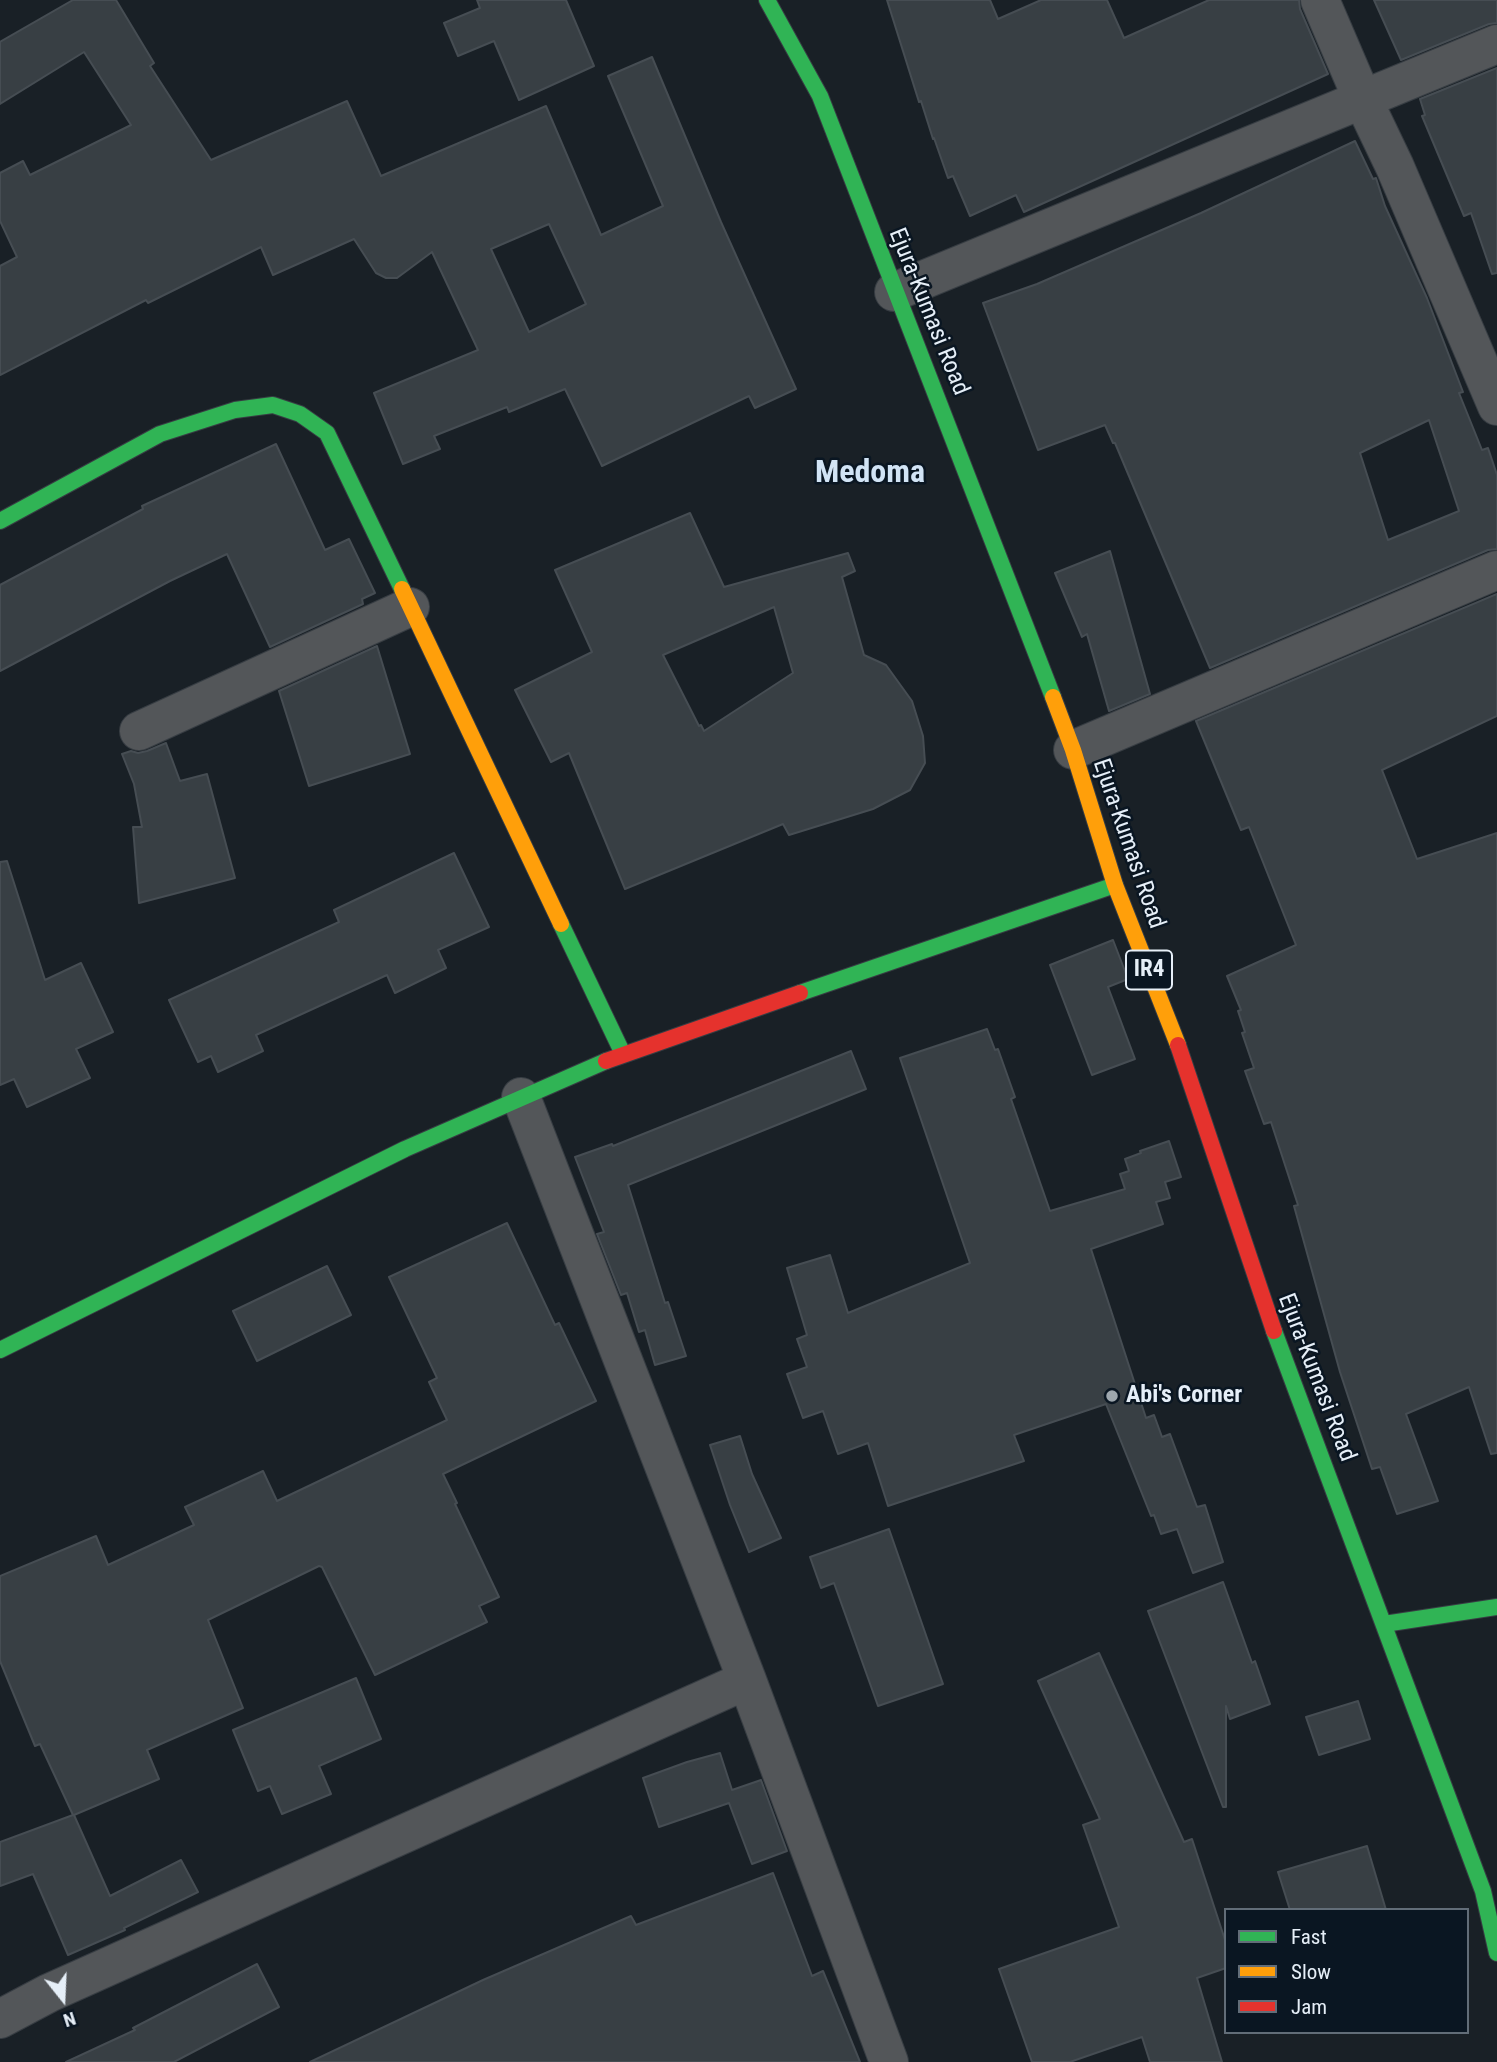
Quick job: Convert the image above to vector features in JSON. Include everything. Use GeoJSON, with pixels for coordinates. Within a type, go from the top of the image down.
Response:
{"type":"FeatureCollection","features":[{"type":"Feature","properties":{"kind":"street","name":"Ejura-Kumasi Road"},"geometry":{"type":"LineString","coordinates":[[767,0],[820,96],[1073,750],[1115,885],[1181,1053],[1261,1297],[1483,1891],[1497,1953]]}},
{"type":"Feature","properties":{"kind":"street"},"geometry":{"type":"LineString","coordinates":[[1320,0],[1497,406]]}},
{"type":"Feature","properties":{"kind":"street"},"geometry":{"type":"LineString","coordinates":[[894,292],[1362,97],[1497,44]]}},
{"type":"Feature","properties":{"kind":"street"},"geometry":{"type":"LineString","coordinates":[[0,521],[160,434],[235,410],[273,405],[300,414],[327,433],[623,1054]]}},
{"type":"Feature","properties":{"kind":"street"},"geometry":{"type":"LineString","coordinates":[[1073,750],[1497,570]]}},
{"type":"Feature","properties":{"kind":"street"},"geometry":{"type":"LineString","coordinates":[[139,731],[410,607]]}},
{"type":"Feature","properties":{"kind":"street"},"geometry":{"type":"LineString","coordinates":[[0,1350],[405,1149],[623,1054],[1115,885]]}},
{"type":"Feature","properties":{"kind":"street"},"geometry":{"type":"LineString","coordinates":[[522,1097],[747,1680],[889,2062]]}},
{"type":"Feature","properties":{"kind":"street"},"geometry":{"type":"LineString","coordinates":[[1384,1624],[1497,1607]]}},
{"type":"Feature","properties":{"kind":"street"},"geometry":{"type":"LineString","coordinates":[[0,2019],[48,1993],[747,1680]]}},
{"type":"Feature","properties":{"kind":"building"},"geometry":{"type":"Polygon","coordinates":[[[73,0],[116,0],[154,63],[150,66],[211,160],[347,101],[381,176],[546,106],[601,235],[663,206],[608,76],[652,57],[721,222],[796,389],[755,408],[749,396],[602,466],[565,389],[509,412],[507,407],[434,436],[440,449],[403,464],[374,393],[478,350],[432,252],[397,278],[386,278],[376,273],[354,239],[273,275],[261,247],[148,303],[146,300],[0,375],[0,266],[17,257],[0,221],[0,173],[23,161],[30,175],[131,125],[84,52],[0,104],[0,42],[73,0]],[[549,224],[491,249],[529,332],[586,304],[549,224]]]}},
{"type":"Feature","properties":{"kind":"building"},"geometry":{"type":"Polygon","coordinates":[[[477,0],[566,0],[594,66],[519,100],[494,41],[458,56],[444,23],[480,8],[477,0]]]}},
{"type":"Feature","properties":{"kind":"building"},"geometry":{"type":"Polygon","coordinates":[[[887,0],[990,0],[998,19],[1041,0],[1107,0],[1124,38],[1209,0],[1299,0],[1300,9],[1328,74],[1024,212],[1016,195],[970,216],[953,176],[948,178],[933,139],[887,0]]]}},
{"type":"Feature","properties":{"kind":"building"},"geometry":{"type":"Polygon","coordinates":[[[1374,0],[1497,0],[1497,23],[1401,60],[1374,0]]]}},
{"type":"Feature","properties":{"kind":"building"},"geometry":{"type":"Polygon","coordinates":[[[1497,68],[1497,273],[1492,274],[1471,213],[1464,216],[1422,116],[1425,115],[1420,99],[1497,68]]]}},
{"type":"Feature","properties":{"kind":"building"},"geometry":{"type":"Polygon","coordinates":[[[1355,141],[1373,179],[1376,178],[1385,206],[1427,298],[1463,392],[1459,393],[1482,450],[1488,448],[1497,475],[1497,549],[1488,550],[1210,668],[1105,425],[1038,450],[983,303],[1037,284],[1201,213],[1355,141]],[[1429,420],[1360,453],[1388,540],[1459,511],[1429,420]]]}},
{"type":"Feature","properties":{"kind":"building"},"geometry":{"type":"Polygon","coordinates":[[[276,444],[325,550],[349,539],[375,593],[362,599],[363,604],[270,647],[227,554],[170,581],[0,671],[0,585],[143,509],[142,506],[276,444]]]}},
{"type":"Feature","properties":{"kind":"building"},"geometry":{"type":"Polygon","coordinates":[[[690,513],[724,587],[848,553],[855,571],[842,577],[864,655],[886,665],[912,701],[923,736],[925,763],[910,790],[873,809],[789,835],[783,824],[625,889],[569,753],[551,762],[515,690],[592,652],[555,570],[690,513]],[[774,607],[663,655],[704,731],[793,673],[774,607]]]}},
{"type":"Feature","properties":{"kind":"building"},"geometry":{"type":"Polygon","coordinates":[[[1110,551],[1150,694],[1109,711],[1087,634],[1082,637],[1055,573],[1110,551]]]}},
{"type":"Feature","properties":{"kind":"building"},"geometry":{"type":"Polygon","coordinates":[[[1497,594],[1497,716],[1382,770],[1417,859],[1497,833],[1497,1453],[1491,1454],[1469,1387],[1406,1414],[1438,1501],[1397,1514],[1380,1467],[1372,1469],[1340,1372],[1294,1206],[1298,1205],[1271,1122],[1264,1124],[1245,1071],[1254,1068],[1242,1033],[1245,1032],[1238,1011],[1241,1010],[1227,976],[1296,945],[1249,827],[1241,830],[1196,721],[1497,594]]]}},
{"type":"Feature","properties":{"kind":"building"},"geometry":{"type":"Polygon","coordinates":[[[377,646],[410,754],[309,786],[279,691],[377,646]]]}},
{"type":"Feature","properties":{"kind":"building"},"geometry":{"type":"Polygon","coordinates":[[[166,743],[180,781],[207,774],[235,878],[139,903],[133,827],[142,827],[134,784],[122,754],[147,751],[166,743]]]}},
{"type":"Feature","properties":{"kind":"building"},"geometry":{"type":"Polygon","coordinates":[[[454,853],[489,927],[438,950],[446,968],[395,993],[387,975],[256,1035],[263,1051],[218,1072],[211,1056],[198,1062],[169,1000],[339,922],[334,910],[454,853]]]}},
{"type":"Feature","properties":{"kind":"building"},"geometry":{"type":"Polygon","coordinates":[[[7,861],[45,980],[81,963],[113,1032],[76,1049],[90,1078],[27,1107],[14,1079],[0,1085],[0,862],[7,861]]]}},
{"type":"Feature","properties":{"kind":"building"},"geometry":{"type":"Polygon","coordinates":[[[1113,940],[1128,979],[1108,987],[1135,1059],[1092,1075],[1050,965],[1113,940]]]}},
{"type":"Feature","properties":{"kind":"building"},"geometry":{"type":"Polygon","coordinates":[[[987,1029],[995,1050],[998,1049],[1015,1097],[1011,1099],[1050,1211],[1125,1189],[1120,1174],[1129,1171],[1125,1159],[1169,1141],[1181,1177],[1165,1182],[1170,1198],[1156,1202],[1163,1224],[1091,1249],[1146,1418],[1154,1415],[1162,1437],[1170,1434],[1197,1507],[1205,1505],[1223,1562],[1193,1573],[1177,1529],[1161,1534],[1154,1515],[1151,1516],[1106,1404],[1014,1435],[1024,1461],[888,1506],[868,1443],[838,1454],[823,1411],[803,1418],[787,1374],[807,1367],[797,1339],[807,1335],[787,1268],[830,1255],[848,1313],[970,1263],[900,1058],[987,1029]]]}},
{"type":"Feature","properties":{"kind":"building"},"geometry":{"type":"Polygon","coordinates":[[[851,1051],[866,1089],[628,1185],[665,1303],[668,1302],[686,1356],[655,1365],[645,1330],[639,1332],[627,1293],[621,1295],[597,1234],[604,1232],[575,1157],[612,1144],[613,1146],[851,1051]]]}},
{"type":"Feature","properties":{"kind":"building"},"geometry":{"type":"Polygon","coordinates":[[[507,1223],[555,1325],[559,1323],[596,1401],[443,1474],[499,1597],[479,1606],[487,1622],[375,1675],[322,1567],[319,1566],[208,1620],[243,1708],[147,1750],[159,1779],[74,1815],[110,1896],[181,1860],[198,1892],[124,1928],[125,1930],[68,1955],[33,1874],[0,1886],[0,1842],[73,1815],[40,1744],[35,1746],[0,1661],[0,1576],[96,1536],[108,1565],[194,1525],[185,1507],[263,1471],[277,1501],[447,1420],[429,1382],[437,1378],[389,1277],[507,1223]]]}},
{"type":"Feature","properties":{"kind":"building"},"geometry":{"type":"Polygon","coordinates":[[[327,1266],[351,1315],[257,1361],[233,1311],[327,1266]]]}},
{"type":"Feature","properties":{"kind":"building"},"geometry":{"type":"Polygon","coordinates":[[[740,1436],[752,1474],[781,1538],[749,1552],[710,1445],[740,1436]]]}},
{"type":"Feature","properties":{"kind":"building"},"geometry":{"type":"Polygon","coordinates":[[[889,1529],[943,1684],[878,1706],[834,1583],[821,1588],[810,1557],[889,1529]]]}},
{"type":"Feature","properties":{"kind":"building"},"geometry":{"type":"Polygon","coordinates":[[[1223,1582],[1270,1704],[1230,1719],[1226,1706],[1226,1807],[1223,1807],[1148,1611],[1223,1582]]]}},
{"type":"Feature","properties":{"kind":"building"},"geometry":{"type":"Polygon","coordinates":[[[1099,1653],[1184,1842],[1192,1839],[1224,1937],[1224,1969],[1197,1978],[1222,2062],[1150,2062],[1142,2037],[1070,2062],[1032,2062],[999,1969],[1119,1927],[1083,1825],[1100,1819],[1038,1681],[1099,1653]]]}},
{"type":"Feature","properties":{"kind":"building"},"geometry":{"type":"Polygon","coordinates":[[[356,1678],[381,1739],[319,1766],[331,1794],[282,1814],[270,1786],[258,1791],[233,1730],[356,1678]]]}},
{"type":"Feature","properties":{"kind":"building"},"geometry":{"type":"Polygon","coordinates":[[[1358,1701],[1370,1739],[1319,1755],[1306,1717],[1358,1701]]]}},
{"type":"Feature","properties":{"kind":"building"},"geometry":{"type":"Polygon","coordinates":[[[720,1753],[732,1790],[761,1780],[787,1851],[752,1864],[729,1803],[659,1827],[643,1778],[720,1753]]]}},
{"type":"Feature","properties":{"kind":"building"},"geometry":{"type":"Polygon","coordinates":[[[1367,1846],[1385,1908],[1289,1908],[1278,1872],[1367,1846]]]}},
{"type":"Feature","properties":{"kind":"building"},"geometry":{"type":"Polygon","coordinates":[[[773,1873],[812,1976],[823,1971],[860,2062],[310,2062],[483,1980],[631,1916],[636,1925],[773,1873]]]}},
{"type":"Feature","properties":{"kind":"building"},"geometry":{"type":"Polygon","coordinates":[[[257,1964],[279,2007],[174,2062],[66,2062],[135,2030],[133,2028],[257,1964]]]}},
{"type":"Feature","properties":{"kind":"traffic: fast"},"geometry":{"type":"LineString","coordinates":[[767,0],[820,96],[1053,697]]}},
{"type":"Feature","properties":{"kind":"traffic: fast"},"geometry":{"type":"LineString","coordinates":[[0,521],[160,434],[235,410],[273,405],[300,414],[327,433],[402,589]]}},
{"type":"Feature","properties":{"kind":"traffic: fast"},"geometry":{"type":"LineString","coordinates":[[800,993],[1115,885]]}},
{"type":"Feature","properties":{"kind":"traffic: fast"},"geometry":{"type":"LineString","coordinates":[[561,924],[623,1054]]}},
{"type":"Feature","properties":{"kind":"traffic: fast"},"geometry":{"type":"LineString","coordinates":[[0,1350],[405,1149],[606,1061]]}},
{"type":"Feature","properties":{"kind":"traffic: fast"},"geometry":{"type":"LineString","coordinates":[[1274,1331],[1483,1891],[1497,1953]]}},
{"type":"Feature","properties":{"kind":"traffic: fast"},"geometry":{"type":"LineString","coordinates":[[1384,1624],[1497,1607]]}},
{"type":"Feature","properties":{"kind":"traffic: slow"},"geometry":{"type":"LineString","coordinates":[[402,589],[561,924]]}},
{"type":"Feature","properties":{"kind":"traffic: slow"},"geometry":{"type":"LineString","coordinates":[[1053,697],[1073,750],[1115,885],[1178,1045]]}},
{"type":"Feature","properties":{"kind":"traffic: jam"},"geometry":{"type":"LineString","coordinates":[[606,1061],[800,993]]}},
{"type":"Feature","properties":{"kind":"traffic: jam"},"geometry":{"type":"LineString","coordinates":[[1178,1045],[1274,1331]]}},
{"type":"Feature","properties":{"kind":"place","name":"Abi's Corner"},"geometry":{"type":"Point","coordinates":[1112,1396]}},
{"type":"Feature","properties":{"kind":"district","name":"Medoma"},"geometry":{"type":"Point","coordinates":[870,474]}}]}
